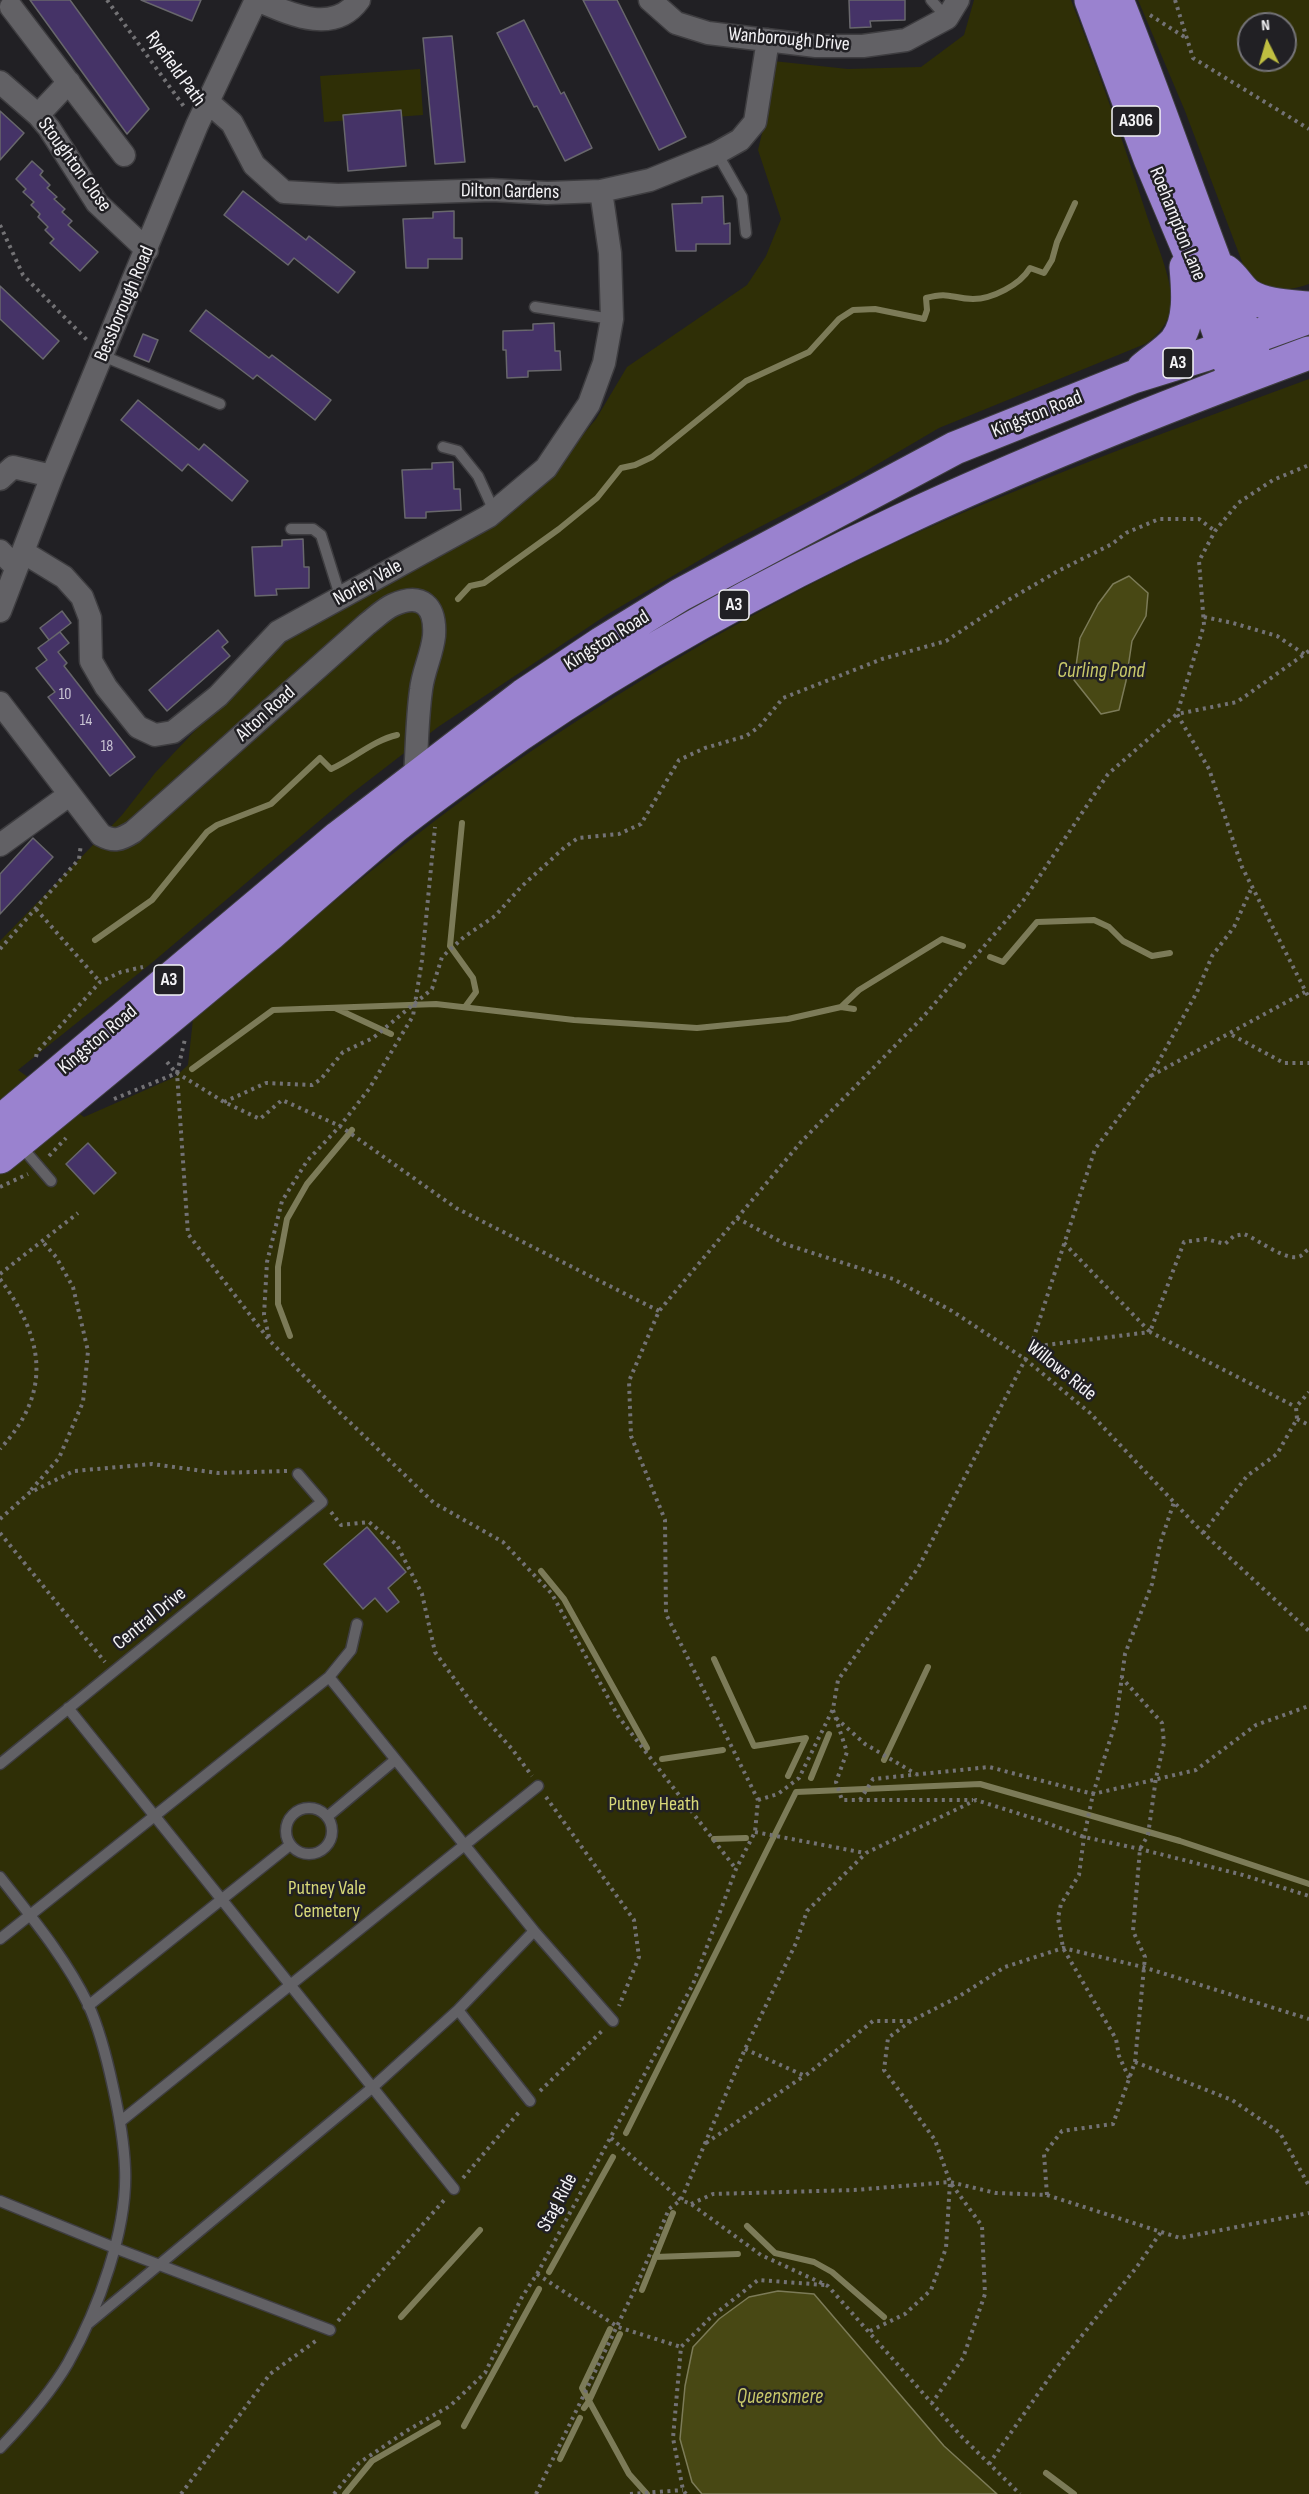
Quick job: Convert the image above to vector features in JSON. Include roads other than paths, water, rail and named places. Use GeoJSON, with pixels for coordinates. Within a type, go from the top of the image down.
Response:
{"type":"FeatureCollection","features":[{"type":"Feature","properties":{"kind":"highway","name":"Roehampton Lane"},"geometry":{"type":"LineString","coordinates":[[1091,0],[1150,159],[1184,241],[1236,343]]}},
{"type":"Feature","properties":{"kind":"highway","name":"Roehampton Lane"},"geometry":{"type":"LineString","coordinates":[[1131,6],[1147,75],[1216,264],[1236,343]]}},
{"type":"Feature","properties":{"kind":"highway","name":"A306"},"geometry":{"type":"LineString","coordinates":[[1133,378],[1176,341],[1183,327],[1187,306],[1184,241]]}},
{"type":"Feature","properties":{"kind":"highway","name":"A306"},"geometry":{"type":"LineString","coordinates":[[1216,264],[1233,277],[1246,294],[1274,304],[1309,308]]}},
{"type":"Feature","properties":{"kind":"highway","name":"Kingston Road"},"geometry":{"type":"LineString","coordinates":[[6,1141],[339,837],[524,695],[680,595],[955,448],[1133,378],[1309,317]]}},
{"type":"Feature","properties":{"kind":"highway","name":"A306"},"geometry":{"type":"LineString","coordinates":[[1236,343],[1248,376]]}},
{"type":"Feature","properties":{"kind":"highway","name":"Kingston Road"},"geometry":{"type":"LineString","coordinates":[[6,1141],[395,827],[522,734],[630,664],[739,602],[900,519],[1018,467],[1309,353]]}},
{"type":"Feature","properties":{"kind":"street"},"geometry":{"type":"LineString","coordinates":[[256,0],[295,16],[319,20],[334,19],[352,9],[358,0]]}},
{"type":"Feature","properties":{"kind":"street","name":"Bessborough Road"},"geometry":{"type":"LineString","coordinates":[[0,611],[52,476],[197,125],[256,0]]}},
{"type":"Feature","properties":{"kind":"street","name":"Wanborough Drive"},"geometry":{"type":"LineString","coordinates":[[650,0],[676,23],[708,33],[816,46],[864,46],[906,40],[952,9]]}},
{"type":"Feature","properties":{"kind":"street"},"geometry":{"type":"LineString","coordinates":[[10,7],[124,155]]}},
{"type":"Feature","properties":{"kind":"street","name":"Dilton Gardens"},"geometry":{"type":"LineString","coordinates":[[208,102],[232,123],[254,165],[284,192],[338,195],[492,190],[547,193],[601,191],[650,180],[717,153],[740,140],[755,122],[768,40]]}},
{"type":"Feature","properties":{"kind":"street","name":"Stoughton Close"},"geometry":{"type":"LineString","coordinates":[[0,82],[38,115],[49,128],[97,203],[147,250]]}},
{"type":"Feature","properties":{"kind":"street"},"geometry":{"type":"LineString","coordinates":[[38,115],[69,82]]}},
{"type":"Feature","properties":{"kind":"street","name":"Norley Vale"},"geometry":{"type":"LineString","coordinates":[[0,551],[64,577],[82,597],[90,618],[91,661],[106,687],[138,727],[155,735],[173,732],[218,696],[278,632],[341,599],[494,511],[546,468],[589,404],[604,363],[612,319],[610,253],[601,191]]}},
{"type":"Feature","properties":{"kind":"street"},"geometry":{"type":"LineString","coordinates":[[0,479],[13,467],[52,476]]}},
{"type":"Feature","properties":{"kind":"street","name":"Alton Road"},"geometry":{"type":"LineString","coordinates":[[0,703],[101,835],[111,840],[119,840],[133,832],[367,624],[392,606],[410,600],[420,600],[429,607],[434,621],[431,654],[421,691],[415,777]]}},
{"type":"Feature","properties":{"kind":"street"},"geometry":{"type":"LineString","coordinates":[[0,845],[69,795]]}},
{"type":"Feature","properties":{"kind":"lane"},"geometry":{"type":"LineString","coordinates":[[931,0],[952,9]]}},
{"type":"Feature","properties":{"kind":"lane"},"geometry":{"type":"LineString","coordinates":[[717,153],[742,197],[746,233]]}},
{"type":"Feature","properties":{"kind":"lane"},"geometry":{"type":"LineString","coordinates":[[536,308],[612,319]]}},
{"type":"Feature","properties":{"kind":"lane"},"geometry":{"type":"LineString","coordinates":[[103,356],[220,404]]}},
{"type":"Feature","properties":{"kind":"lane"},"geometry":{"type":"LineString","coordinates":[[443,447],[458,451],[478,476],[494,511]]}},
{"type":"Feature","properties":{"kind":"lane"},"geometry":{"type":"LineString","coordinates":[[291,529],[313,529],[321,534],[341,599]]}},
{"type":"Feature","properties":{"kind":"lane"},"geometry":{"type":"LineString","coordinates":[[6,1141],[51,1181]]}},
{"type":"Feature","properties":{"kind":"lane","name":"Central Drive"},"geometry":{"type":"LineString","coordinates":[[0,1764],[322,1502],[296,1472]]}},
{"type":"Feature","properties":{"kind":"lane"},"geometry":{"type":"LineString","coordinates":[[0,1939],[329,1677],[351,1650],[357,1624]]}},
{"type":"Feature","properties":{"kind":"lane"},"geometry":{"type":"LineString","coordinates":[[329,1677],[534,1931],[613,2021]]}},
{"type":"Feature","properties":{"kind":"lane"},"geometry":{"type":"LineString","coordinates":[[68,1708],[454,2189]]}},
{"type":"Feature","properties":{"kind":"lane"},"geometry":{"type":"LineString","coordinates":[[327,1817],[394,1760]]}},
{"type":"Feature","properties":{"kind":"lane"},"geometry":{"type":"LineString","coordinates":[[121,2121],[538,1786]]}},
{"type":"Feature","properties":{"kind":"lane"},"geometry":{"type":"LineString","coordinates":[[314,1809],[327,1817],[332,1832],[330,1839],[320,1852],[305,1854],[298,1852],[291,1845],[286,1834],[286,1827],[293,1814],[299,1810],[314,1809]]}},
{"type":"Feature","properties":{"kind":"lane"},"geometry":{"type":"LineString","coordinates":[[88,2006],[291,1845]]}},
{"type":"Feature","properties":{"kind":"lane"},"geometry":{"type":"LineString","coordinates":[[0,1877],[61,1956],[88,2006],[103,2046],[121,2121],[125,2169],[124,2205],[115,2248],[87,2325],[67,2363],[47,2392],[28,2418],[0,2448]]}},
{"type":"Feature","properties":{"kind":"lane"},"geometry":{"type":"LineString","coordinates":[[87,2325],[373,2087],[458,2010],[534,1931]]}},
{"type":"Feature","properties":{"kind":"lane"},"geometry":{"type":"LineString","coordinates":[[458,2010],[530,2101]]}},
{"type":"Feature","properties":{"kind":"lane"},"geometry":{"type":"LineString","coordinates":[[0,2200],[115,2248],[330,2330]]}},
{"type":"Feature","properties":{"kind":"water","name":"Curling Pond"},"geometry":{"type":"Polygon","coordinates":[[[1129,576],[1148,593],[1146,616],[1132,641],[1119,710],[1101,714],[1074,680],[1080,638],[1098,604],[1113,584],[1129,576]]]}},
{"type":"Feature","properties":{"kind":"water","name":"Queensmere"},"geometry":{"type":"Polygon","coordinates":[[[778,2291],[814,2294],[944,2446],[997,2494],[702,2494],[692,2482],[680,2439],[685,2386],[693,2347],[719,2319],[749,2297],[778,2291]]]}},
{"type":"Feature","properties":{"kind":"waterway"},"geometry":{"type":"LineString","coordinates":[[458,599],[470,586],[484,583],[559,529],[597,498],[621,468],[635,465],[652,457],[746,381],[809,352],[839,319],[853,310],[875,309],[924,319],[927,310],[926,298],[941,295],[966,299],[989,297],[1013,285],[1030,268],[1044,273],[1052,260],[1057,242],[1075,203]]}},
{"type":"Feature","properties":{"kind":"waterway"},"geometry":{"type":"LineString","coordinates":[[95,940],[152,900],[207,832],[217,825],[271,804],[320,758],[331,769],[372,745],[397,735]]}},
{"type":"Feature","properties":{"kind":"waterway"},"geometry":{"type":"LineString","coordinates":[[462,823],[450,946],[473,978],[476,992],[465,1007]]}},
{"type":"Feature","properties":{"kind":"waterway"},"geometry":{"type":"LineString","coordinates":[[990,957],[1003,962],[1037,922],[1094,920],[1109,927],[1123,941],[1152,956],[1170,953]]}},
{"type":"Feature","properties":{"kind":"waterway"},"geometry":{"type":"LineString","coordinates":[[841,1007],[859,990],[942,939],[963,946]]}},
{"type":"Feature","properties":{"kind":"waterway"},"geometry":{"type":"LineString","coordinates":[[192,1069],[273,1010],[436,1004],[574,1020],[697,1028],[788,1019],[841,1007],[854,1009]]}},
{"type":"Feature","properties":{"kind":"waterway"},"geometry":{"type":"LineString","coordinates":[[335,1008],[391,1034]]}},
{"type":"Feature","properties":{"kind":"waterway"},"geometry":{"type":"LineString","coordinates":[[290,1336],[278,1304],[278,1267],[287,1219],[307,1184],[352,1130]]}},
{"type":"Feature","properties":{"kind":"waterway"},"geometry":{"type":"LineString","coordinates":[[541,1571],[564,1599],[647,1748]]}},
{"type":"Feature","properties":{"kind":"waterway"},"geometry":{"type":"LineString","coordinates":[[714,1659],[754,1746],[806,1738],[788,1776]]}},
{"type":"Feature","properties":{"kind":"waterway"},"geometry":{"type":"LineString","coordinates":[[884,1760],[928,1667]]}},
{"type":"Feature","properties":{"kind":"waterway"},"geometry":{"type":"LineString","coordinates":[[811,1778],[829,1734]]}},
{"type":"Feature","properties":{"kind":"waterway"},"geometry":{"type":"LineString","coordinates":[[662,1759],[723,1750]]}},
{"type":"Feature","properties":{"kind":"waterway"},"geometry":{"type":"LineString","coordinates":[[626,2133],[796,1792],[980,1784],[1180,1841],[1309,1884]]}},
{"type":"Feature","properties":{"kind":"waterway"},"geometry":{"type":"LineString","coordinates":[[714,1839],[746,1838]]}},
{"type":"Feature","properties":{"kind":"waterway"},"geometry":{"type":"LineString","coordinates":[[549,2272],[613,2157]]}},
{"type":"Feature","properties":{"kind":"waterway"},"geometry":{"type":"LineString","coordinates":[[642,2290],[673,2213]]}},
{"type":"Feature","properties":{"kind":"waterway"},"geometry":{"type":"LineString","coordinates":[[747,2226],[775,2253],[814,2262],[832,2272],[884,2317]]}},
{"type":"Feature","properties":{"kind":"waterway"},"geometry":{"type":"LineString","coordinates":[[401,2317],[480,2230]]}},
{"type":"Feature","properties":{"kind":"waterway"},"geometry":{"type":"LineString","coordinates":[[655,2257],[738,2254]]}},
{"type":"Feature","properties":{"kind":"waterway"},"geometry":{"type":"LineString","coordinates":[[464,2426],[539,2289]]}},
{"type":"Feature","properties":{"kind":"waterway"},"geometry":{"type":"LineString","coordinates":[[610,2329],[582,2388],[629,2474],[647,2494]]}},
{"type":"Feature","properties":{"kind":"waterway"},"geometry":{"type":"LineString","coordinates":[[584,2408],[620,2334]]}},
{"type":"Feature","properties":{"kind":"waterway"},"geometry":{"type":"LineString","coordinates":[[560,2459],[580,2418]]}},
{"type":"Feature","properties":{"kind":"waterway"},"geometry":{"type":"LineString","coordinates":[[345,2494],[372,2461],[438,2423]]}},
{"type":"Feature","properties":{"kind":"waterway"},"geometry":{"type":"LineString","coordinates":[[1046,2473],[1074,2494]]}},
{"type":"Feature","properties":{"kind":"park label","name":"Putney Heath"},"geometry":{"type":"Point","coordinates":[654,1805]}},
{"type":"Feature","properties":{"kind":"park label","name":"Putney Vale Cemetery"},"geometry":{"type":"Point","coordinates":[327,1900]}}]}
